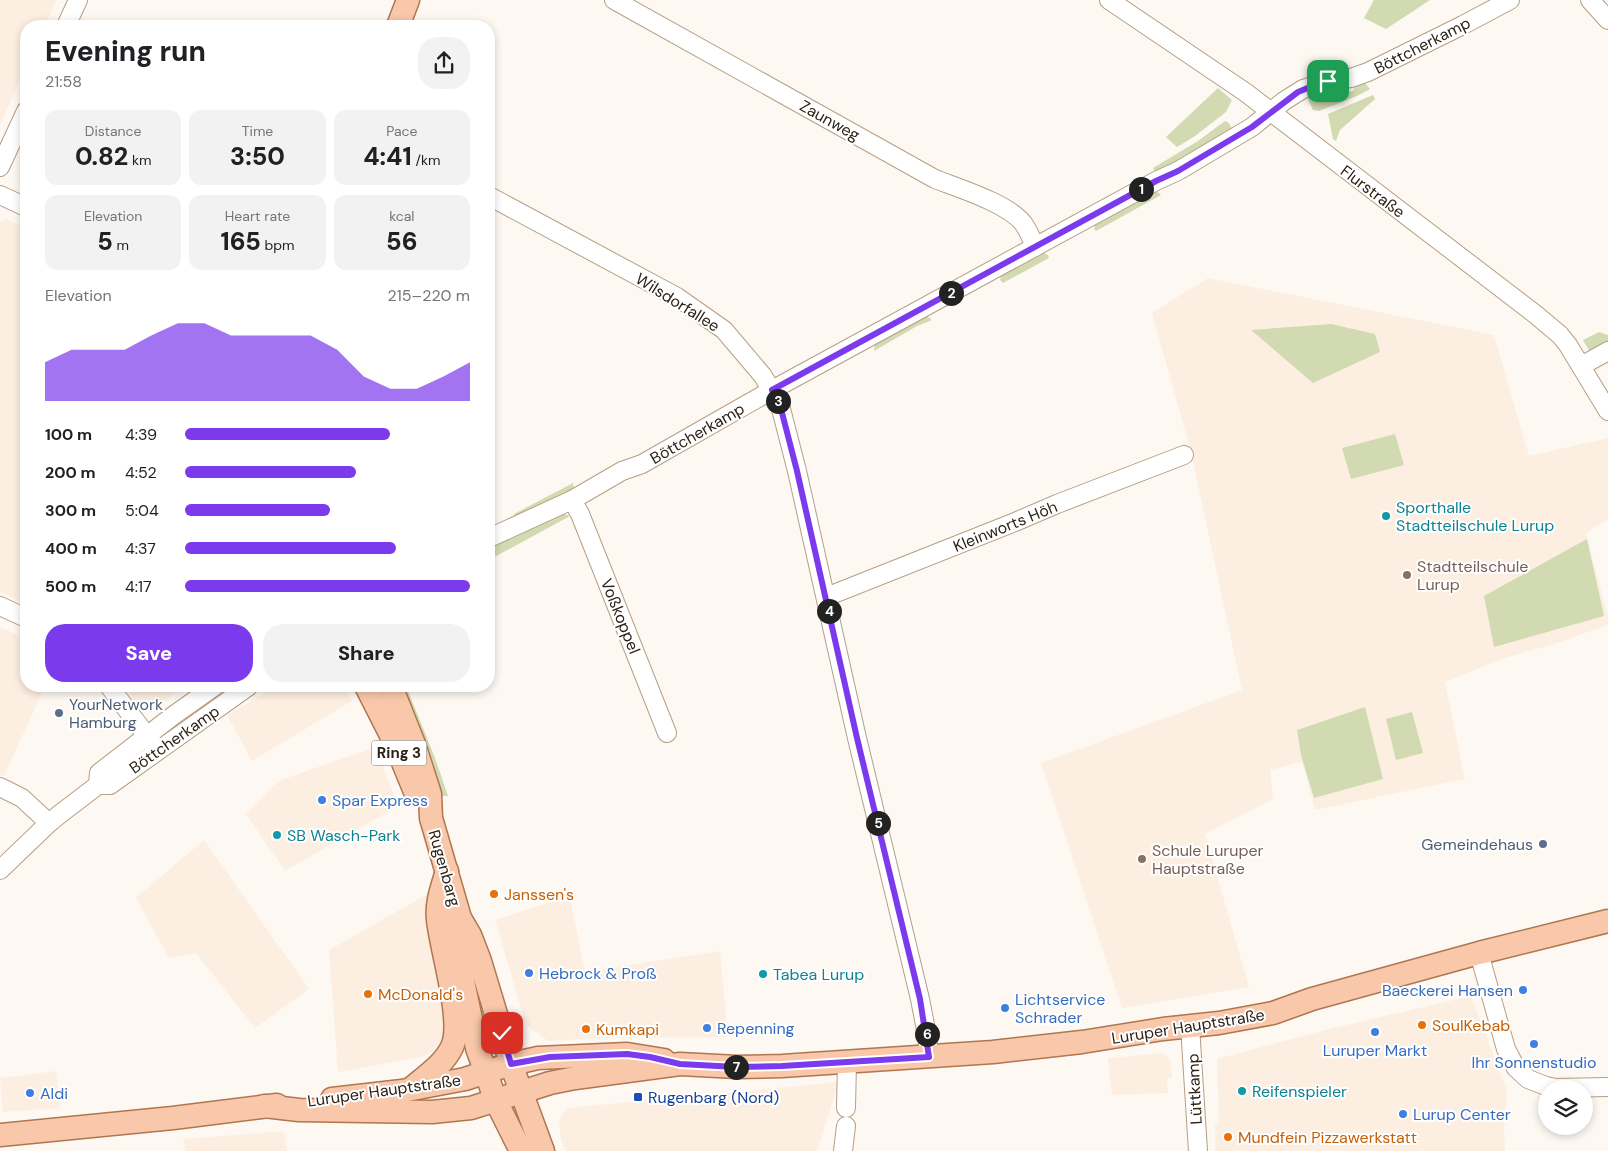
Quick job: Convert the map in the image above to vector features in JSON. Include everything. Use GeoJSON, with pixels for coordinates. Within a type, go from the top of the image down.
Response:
{"type":"FeatureCollection","features":[{"type":"Feature","properties":{"kind":"main road"},"geometry":{"type":"LineString","coordinates":[[400,20],[408,0]]}},
{"type":"Feature","properties":{"kind":"main road","name":"Rugenbarg"},"geometry":{"type":"LineString","coordinates":[[369,692],[395,743],[418,800],[431,818]]}},
{"type":"Feature","properties":{"kind":"main road","name":"Rugenbarg"},"geometry":{"type":"LineString","coordinates":[[393,692],[414,744],[430,794],[431,818],[460,918],[470,935],[505,1043],[522,1079]]}},
{"type":"Feature","properties":{"kind":"main road"},"geometry":{"type":"LineString","coordinates":[[412,1088],[443,1061],[455,1041],[456,1018],[438,919],[438,898],[447,872]]}},
{"type":"Feature","properties":{"kind":"main road","name":"Rugenbarg"},"geometry":{"type":"LineString","coordinates":[[460,918],[458,938],[464,986],[476,1048],[474,1076],[494,1097]]}},
{"type":"Feature","properties":{"kind":"main road","name":"Luruper Hauptstraße"},"geometry":{"type":"LineString","coordinates":[[264,1106],[299,1110],[432,1112],[470,1108],[494,1097],[522,1079],[550,1057],[627,1054],[680,1064],[736,1067],[929,1057],[1082,1042],[1163,1029],[1219,1023],[1273,1013],[1312,999],[1479,953],[1608,921]]}},
{"type":"Feature","properties":{"kind":"main road"},"geometry":{"type":"LineString","coordinates":[[474,1076],[498,1059],[505,1043]]}},
{"type":"Feature","properties":{"kind":"main road","name":"Luruper Hauptstraße"},"geometry":{"type":"LineString","coordinates":[[0,1134],[173,1118],[344,1098],[474,1076],[522,1079],[575,1078],[680,1064]]}},
{"type":"Feature","properties":{"kind":"main road"},"geometry":{"type":"LineString","coordinates":[[506,1121],[508,1107],[516,1096],[522,1079]]}},
{"type":"Feature","properties":{"kind":"main road","name":"Ring 3"},"geometry":{"type":"LineString","coordinates":[[522,1079],[543,1151]]}},
{"type":"Feature","properties":{"kind":"main road","name":"Ring 3"},"geometry":{"type":"LineString","coordinates":[[494,1097],[521,1151]]}},
{"type":"Feature","properties":{"kind":"street"},"geometry":{"type":"LineString","coordinates":[[69,20],[78,0]]}},
{"type":"Feature","properties":{"kind":"street","name":"Zaunweg"},"geometry":{"type":"LineString","coordinates":[[614,0],[934,178],[984,198],[1013,214],[1023,223],[1036,247]]}},
{"type":"Feature","properties":{"kind":"street","name":"Flurstraße"},"geometry":{"type":"LineString","coordinates":[[1109,0],[1237,87],[1535,314],[1560,335],[1608,411]]}},
{"type":"Feature","properties":{"kind":"street","name":"Böttcherkamp"},"geometry":{"type":"LineString","coordinates":[[495,535],[572,500],[622,471],[650,460],[772,390],[1148,185],[1178,171],[1252,127],[1303,89],[1328,81],[1351,78],[1368,72],[1510,0]]}},
{"type":"Feature","properties":{"kind":"street"},"geometry":{"type":"LineString","coordinates":[[1590,0],[1608,20]]}},
{"type":"Feature","properties":{"kind":"street"},"geometry":{"type":"LineString","coordinates":[[0,167],[20,124]]}},
{"type":"Feature","properties":{"kind":"street"},"geometry":{"type":"LineString","coordinates":[[0,195],[20,204]]}},
{"type":"Feature","properties":{"kind":"street","name":"Wilsdorfallee"},"geometry":{"type":"LineString","coordinates":[[495,199],[677,297],[700,312],[729,336],[763,376],[780,405],[920,999],[929,1057]]}},
{"type":"Feature","properties":{"kind":"street"},"geometry":{"type":"LineString","coordinates":[[1581,366],[1608,351]]}},
{"type":"Feature","properties":{"kind":"street","name":"Kleinworts Höh"},"geometry":{"type":"LineString","coordinates":[[826,597],[1184,455]]}},
{"type":"Feature","properties":{"kind":"street","name":"Voßkoppel"},"geometry":{"type":"LineString","coordinates":[[572,500],[583,523],[667,733]]}},
{"type":"Feature","properties":{"kind":"street"},"geometry":{"type":"LineString","coordinates":[[0,606],[20,615]]}},
{"type":"Feature","properties":{"kind":"street"},"geometry":{"type":"LineString","coordinates":[[114,692],[158,751]]}},
{"type":"Feature","properties":{"kind":"street","name":"Böttcherkamp"},"geometry":{"type":"LineString","coordinates":[[98,785],[99,773],[207,692]]}},
{"type":"Feature","properties":{"kind":"street","name":"Böttcherkamp"},"geometry":{"type":"LineString","coordinates":[[0,870],[49,823],[98,785],[110,785],[241,692]]}},
{"type":"Feature","properties":{"kind":"street"},"geometry":{"type":"LineString","coordinates":[[0,787],[22,798],[49,823]]}},
{"type":"Feature","properties":{"kind":"street"},"geometry":{"type":"LineString","coordinates":[[1479,953],[1506,1049],[1516,1068],[1528,1079],[1546,1086],[1556,1088],[1605,1088]]}},
{"type":"Feature","properties":{"kind":"street","name":"Lüttkamp"},"geometry":{"type":"LineString","coordinates":[[1190,1026],[1198,1151]]}},
{"type":"Feature","properties":{"kind":"street"},"geometry":{"type":"LineString","coordinates":[[846,1108],[847,1062]]}},
{"type":"Feature","properties":{"kind":"street"},"geometry":{"type":"LineString","coordinates":[[843,1151],[846,1126]]}},
{"type":"Feature","properties":{"kind":"shaded area"},"geometry":{"type":"Polygon","coordinates":[[[0,0],[56,0],[48,20],[20,20],[20,80],[0,125],[0,0]]]}},
{"type":"Feature","properties":{"kind":"shaded area"},"geometry":{"type":"Polygon","coordinates":[[[7,219],[20,225],[20,601],[0,592],[0,222],[7,219]]]}},
{"type":"Feature","properties":{"kind":"shaded area","name":"Stadtteilschule Lurup"},"geometry":{"type":"Polygon","coordinates":[[[1208,278],[1494,335],[1529,456],[1608,438],[1608,519],[1586,533],[1608,617],[1608,625],[1554,644],[1501,659],[1445,682],[1465,779],[1315,810],[1302,762],[1270,770],[1273,799],[1205,834],[1249,987],[1122,1008],[1041,763],[1242,690],[1191,452],[1152,313],[1208,278]]]}},
{"type":"Feature","properties":{"kind":"shaded area"},"geometry":{"type":"Polygon","coordinates":[[[0,627],[20,636],[20,692],[42,692],[4,776],[0,775],[0,627]]]}},
{"type":"Feature","properties":{"kind":"shaded area"},"geometry":{"type":"Polygon","coordinates":[[[129,692],[176,692],[165,702],[135,701],[129,692]]]}},
{"type":"Feature","properties":{"kind":"shaded area"},"geometry":{"type":"Polygon","coordinates":[[[266,692],[347,692],[352,701],[252,761],[227,715],[266,692]]]}},
{"type":"Feature","properties":{"kind":"shaded area"},"geometry":{"type":"Polygon","coordinates":[[[376,747],[398,806],[285,871],[246,814],[281,780],[376,747]]]}},
{"type":"Feature","properties":{"kind":"shaded area"},"geometry":{"type":"Polygon","coordinates":[[[204,840],[309,989],[255,1028],[196,953],[169,958],[136,898],[204,840]]]}},
{"type":"Feature","properties":{"kind":"shaded area"},"geometry":{"type":"Polygon","coordinates":[[[426,895],[443,1003],[444,1035],[434,1051],[422,1057],[338,1072],[329,950],[426,895]]]}},
{"type":"Feature","properties":{"kind":"shaded area"},"geometry":{"type":"Polygon","coordinates":[[[570,896],[585,972],[720,951],[728,1037],[601,1038],[548,1041],[526,1025],[495,920],[570,896]]]}},
{"type":"Feature","properties":{"kind":"shaded area"},"geometry":{"type":"Polygon","coordinates":[[[1471,996],[1507,1091],[1504,1127],[1505,1151],[1215,1151],[1215,1125],[1219,1120],[1217,1059],[1329,1029],[1471,996]]]}},
{"type":"Feature","properties":{"kind":"shaded area"},"geometry":{"type":"Polygon","coordinates":[[[1163,1053],[1170,1060],[1172,1078],[1167,1079],[1168,1093],[1112,1095],[1108,1058],[1163,1053]]]}},
{"type":"Feature","properties":{"kind":"shaded area","name":"Aldi"},"geometry":{"type":"Polygon","coordinates":[[[56,1071],[60,1108],[3,1112],[0,1078],[56,1071]]]}},
{"type":"Feature","properties":{"kind":"shaded area"},"geometry":{"type":"Polygon","coordinates":[[[839,1082],[817,1151],[566,1151],[561,1140],[559,1120],[567,1108],[839,1082]]]}},
{"type":"Feature","properties":{"kind":"shaded area"},"geometry":{"type":"Polygon","coordinates":[[[284,1131],[287,1151],[185,1151],[183,1139],[284,1131]]]}},
{"type":"Feature","properties":{"kind":"green space"},"geometry":{"type":"Polygon","coordinates":[[[1374,0],[1430,0],[1386,29],[1364,18],[1374,0]]]}},
{"type":"Feature","properties":{"kind":"green space"},"geometry":{"type":"Polygon","coordinates":[[[1364,82],[1370,89],[1319,111],[1313,110],[1307,97],[1313,94],[1318,99],[1353,91],[1356,85],[1364,82]]]}},
{"type":"Feature","properties":{"kind":"green space"},"geometry":{"type":"Polygon","coordinates":[[[1218,88],[1232,100],[1226,112],[1195,136],[1177,147],[1166,137],[1218,88]]]}},
{"type":"Feature","properties":{"kind":"green space"},"geometry":{"type":"Polygon","coordinates":[[[1373,95],[1375,99],[1340,130],[1336,141],[1333,139],[1328,114],[1373,95]]]}},
{"type":"Feature","properties":{"kind":"green space"},"geometry":{"type":"Polygon","coordinates":[[[1225,121],[1228,122],[1233,130],[1180,158],[1179,166],[1173,170],[1166,166],[1155,173],[1153,168],[1198,141],[1225,121]]]}},
{"type":"Feature","properties":{"kind":"green space"},"geometry":{"type":"Polygon","coordinates":[[[1155,190],[1161,195],[1096,231],[1094,229],[1095,225],[1155,190]]]}},
{"type":"Feature","properties":{"kind":"green space"},"geometry":{"type":"Polygon","coordinates":[[[1044,253],[1049,258],[1003,283],[1000,280],[1001,276],[1044,253]]]}},
{"type":"Feature","properties":{"kind":"green space"},"geometry":{"type":"Polygon","coordinates":[[[927,316],[932,320],[917,326],[874,351],[875,343],[927,316]]]}},
{"type":"Feature","properties":{"kind":"green space"},"geometry":{"type":"Polygon","coordinates":[[[1331,324],[1375,334],[1380,352],[1313,383],[1251,330],[1331,324]]]}},
{"type":"Feature","properties":{"kind":"green space"},"geometry":{"type":"Polygon","coordinates":[[[1599,332],[1608,335],[1608,343],[1590,352],[1583,340],[1599,332]]]}},
{"type":"Feature","properties":{"kind":"green space"},"geometry":{"type":"Polygon","coordinates":[[[1395,434],[1404,465],[1351,479],[1342,448],[1395,434]]]}},
{"type":"Feature","properties":{"kind":"green space"},"geometry":{"type":"Polygon","coordinates":[[[573,483],[574,489],[518,518],[515,517],[514,514],[573,483]]]}},
{"type":"Feature","properties":{"kind":"green space"},"geometry":{"type":"Polygon","coordinates":[[[564,514],[570,516],[495,557],[495,540],[502,536],[509,540],[564,514]]]}},
{"type":"Feature","properties":{"kind":"green space"},"geometry":{"type":"Polygon","coordinates":[[[1587,539],[1604,616],[1494,647],[1484,596],[1587,539]]]}},
{"type":"Feature","properties":{"kind":"green space"},"geometry":{"type":"Polygon","coordinates":[[[404,692],[408,692],[448,796],[442,796],[432,759],[404,692]]]}},
{"type":"Feature","properties":{"kind":"green space"},"geometry":{"type":"Polygon","coordinates":[[[1365,707],[1383,779],[1314,798],[1301,755],[1297,730],[1365,707]]]}},
{"type":"Feature","properties":{"kind":"green space"},"geometry":{"type":"Polygon","coordinates":[[[1412,712],[1423,753],[1396,760],[1386,719],[1412,712]]]}},
{"type":"Feature","properties":{"kind":"place","name":"Sporthalle Stadtteilschule Lurup"},"geometry":{"type":"Point","coordinates":[1386,516]}},
{"type":"Feature","properties":{"kind":"place","name":"Stadtteilschule Lurup"},"geometry":{"type":"Point","coordinates":[1407,575]}},
{"type":"Feature","properties":{"kind":"place","name":"YourNetwork Hamburg"},"geometry":{"type":"Point","coordinates":[59,713]}},
{"type":"Feature","properties":{"kind":"place","name":"Spar Express"},"geometry":{"type":"Point","coordinates":[322,800]}},
{"type":"Feature","properties":{"kind":"place","name":"SB Wasch-Park"},"geometry":{"type":"Point","coordinates":[277,835]}},
{"type":"Feature","properties":{"kind":"place","name":"Gemeindehaus"},"geometry":{"type":"Point","coordinates":[1543,844]}},
{"type":"Feature","properties":{"kind":"place","name":"Schule Luruper Hauptstraße"},"geometry":{"type":"Point","coordinates":[1142,859]}},
{"type":"Feature","properties":{"kind":"place","name":"Janssen's"},"geometry":{"type":"Point","coordinates":[494,894]}},
{"type":"Feature","properties":{"kind":"place","name":"Hebrock & Proß"},"geometry":{"type":"Point","coordinates":[529,973]}},
{"type":"Feature","properties":{"kind":"place","name":"Tabea Lurup"},"geometry":{"type":"Point","coordinates":[763,974]}},
{"type":"Feature","properties":{"kind":"place","name":"Baeckerei Hansen"},"geometry":{"type":"Point","coordinates":[1523,990]}},
{"type":"Feature","properties":{"kind":"place","name":"McDonald's"},"geometry":{"type":"Point","coordinates":[368,994]}},
{"type":"Feature","properties":{"kind":"place","name":"Lichtservice Schrader"},"geometry":{"type":"Point","coordinates":[1005,1008]}},
{"type":"Feature","properties":{"kind":"place","name":"SoulKebab"},"geometry":{"type":"Point","coordinates":[1422,1025]}},
{"type":"Feature","properties":{"kind":"place","name":"Repenning"},"geometry":{"type":"Point","coordinates":[707,1028]}},
{"type":"Feature","properties":{"kind":"place","name":"Kumkapi"},"geometry":{"type":"Point","coordinates":[586,1029]}},
{"type":"Feature","properties":{"kind":"place","name":"Luruper Markt"},"geometry":{"type":"Point","coordinates":[1375,1032]}},
{"type":"Feature","properties":{"kind":"place","name":"Ihr Sonnenstudio"},"geometry":{"type":"Point","coordinates":[1534,1044]}},
{"type":"Feature","properties":{"kind":"place","name":"Reifenspieler"},"geometry":{"type":"Point","coordinates":[1242,1091]}},
{"type":"Feature","properties":{"kind":"place","name":"Aldi"},"geometry":{"type":"Point","coordinates":[30,1093]}},
{"type":"Feature","properties":{"kind":"place","name":"Rugenbarg (Nord)"},"geometry":{"type":"Point","coordinates":[638,1097]}},
{"type":"Feature","properties":{"kind":"place","name":"Lurup Center"},"geometry":{"type":"Point","coordinates":[1403,1114]}},
{"type":"Feature","properties":{"kind":"place","name":"Mundfein Pizzawerkstatt"},"geometry":{"type":"Point","coordinates":[1228,1137]}},
{"type":"Feature","properties":{"kind":"route"},"geometry":{"type":"LineString","coordinates":[[502,1033],[511,1064],[538,1058],[627,1054],[680,1064],[736,1067],[929,1057],[920,999],[857,738],[797,471],[780,405],[772,390],[1156,181],[1178,171],[1252,127],[1303,89],[1328,81]]}}]}
